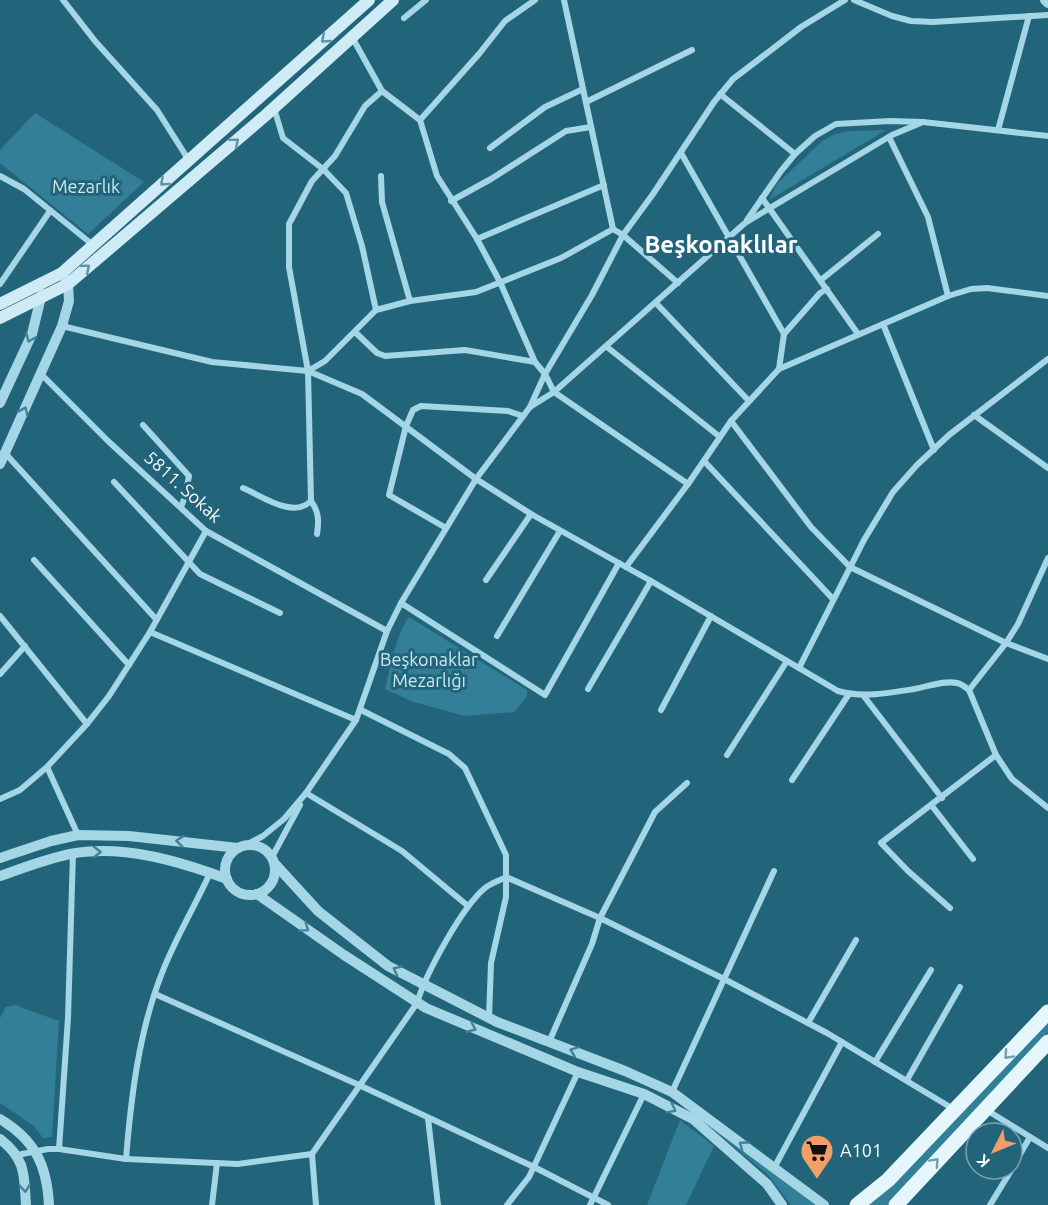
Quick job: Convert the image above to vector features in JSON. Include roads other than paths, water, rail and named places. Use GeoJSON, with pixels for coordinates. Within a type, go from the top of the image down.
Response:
{"type":"FeatureCollection","features":[{"type":"Feature","properties":{"kind":"main road"},"geometry":{"type":"LineString","coordinates":[[0,304],[45,281],[65,278],[93,246],[188,159],[369,0]]}},
{"type":"Feature","properties":{"kind":"main road"},"geometry":{"type":"LineString","coordinates":[[0,318],[40,299],[274,107],[393,0]]}},
{"type":"Feature","properties":{"kind":"main road"},"geometry":{"type":"LineString","coordinates":[[857,1205],[888,1180],[1048,1012]]}},
{"type":"Feature","properties":{"kind":"main road"},"geometry":{"type":"LineString","coordinates":[[896,1205],[1048,1042]]}},
{"type":"Feature","properties":{"kind":"street"},"geometry":{"type":"LineString","coordinates":[[63,0],[95,41],[157,110],[188,159]]}},
{"type":"Feature","properties":{"kind":"street"},"geometry":{"type":"LineString","coordinates":[[404,18],[426,0]]}},
{"type":"Feature","properties":{"kind":"street"},"geometry":{"type":"LineString","coordinates":[[420,120],[505,21],[535,0]]}},
{"type":"Feature","properties":{"kind":"street"},"geometry":{"type":"LineString","coordinates":[[564,0],[613,229]]}},
{"type":"Feature","properties":{"kind":"street"},"geometry":{"type":"LineString","coordinates":[[306,794],[273,861],[274,879],[270,886],[257,894],[243,894],[231,886],[227,879],[226,865],[232,852],[263,836],[284,819],[306,794],[356,720],[387,631],[401,603],[476,479],[530,407],[545,374],[592,294],[623,234],[720,94],[733,79],[801,27],[845,0]]}},
{"type":"Feature","properties":{"kind":"street"},"geometry":{"type":"LineString","coordinates":[[854,0],[892,16],[911,21],[933,22],[1048,15]]}},
{"type":"Feature","properties":{"kind":"street"},"geometry":{"type":"LineString","coordinates":[[998,130],[1029,16]]}},
{"type":"Feature","properties":{"kind":"street"},"geometry":{"type":"LineString","coordinates":[[352,37],[382,91],[420,120],[437,176],[477,239],[500,282],[535,362],[555,392],[688,484]]}},
{"type":"Feature","properties":{"kind":"street"},"geometry":{"type":"LineString","coordinates":[[586,102],[692,50]]}},
{"type":"Feature","properties":{"kind":"street"},"geometry":{"type":"LineString","coordinates":[[490,148],[545,107],[583,89]]}},
{"type":"Feature","properties":{"kind":"street"},"geometry":{"type":"LineString","coordinates":[[317,534],[319,521],[317,508],[311,501],[308,371],[289,267],[289,224],[312,181],[335,156],[365,105],[382,91]]}},
{"type":"Feature","properties":{"kind":"street"},"geometry":{"type":"LineString","coordinates":[[720,94],[795,154]]}},
{"type":"Feature","properties":{"kind":"street"},"geometry":{"type":"LineString","coordinates":[[274,107],[283,138],[323,169],[346,194],[362,246],[376,310]]}},
{"type":"Feature","properties":{"kind":"street"},"geometry":{"type":"LineString","coordinates":[[530,407],[555,392],[745,223],[890,136],[923,122]]}},
{"type":"Feature","properties":{"kind":"street"},"geometry":{"type":"LineString","coordinates":[[745,223],[795,154],[815,136],[836,124],[923,122],[1048,136]]}},
{"type":"Feature","properties":{"kind":"street"},"geometry":{"type":"LineString","coordinates":[[451,201],[491,179],[566,131],[591,127]]}},
{"type":"Feature","properties":{"kind":"street"},"geometry":{"type":"LineString","coordinates":[[890,136],[928,217],[948,296]]}},
{"type":"Feature","properties":{"kind":"street"},"geometry":{"type":"LineString","coordinates":[[681,153],[784,334]]}},
{"type":"Feature","properties":{"kind":"street"},"geometry":{"type":"LineString","coordinates":[[0,176],[24,189],[93,246]]}},
{"type":"Feature","properties":{"kind":"street"},"geometry":{"type":"LineString","coordinates":[[381,176],[382,202],[410,302]]}},
{"type":"Feature","properties":{"kind":"street"},"geometry":{"type":"LineString","coordinates":[[477,239],[604,185]]}},
{"type":"Feature","properties":{"kind":"street"},"geometry":{"type":"LineString","coordinates":[[762,198],[858,334]]}},
{"type":"Feature","properties":{"kind":"street"},"geometry":{"type":"LineString","coordinates":[[0,284],[51,211]]}},
{"type":"Feature","properties":{"kind":"street"},"geometry":{"type":"LineString","coordinates":[[308,371],[325,362],[376,310],[410,302],[476,292],[561,258],[613,229]]}},
{"type":"Feature","properties":{"kind":"street"},"geometry":{"type":"LineString","coordinates":[[613,229],[623,234],[678,283]]}},
{"type":"Feature","properties":{"kind":"street"},"geometry":{"type":"LineString","coordinates":[[821,280],[878,234]]}},
{"type":"Feature","properties":{"kind":"street"},"geometry":{"type":"LineString","coordinates":[[65,278],[69,301],[62,326],[3,458],[156,620]]}},
{"type":"Feature","properties":{"kind":"street"},"geometry":{"type":"LineString","coordinates":[[0,403],[32,334],[45,281]]}},
{"type":"Feature","properties":{"kind":"street"},"geometry":{"type":"LineString","coordinates":[[626,567],[688,484],[731,421],[779,369],[948,296],[971,289],[987,288],[1048,296]]}},
{"type":"Feature","properties":{"kind":"street"},"geometry":{"type":"LineString","coordinates":[[779,369],[784,334],[820,293],[827,289]]}},
{"type":"Feature","properties":{"kind":"street"},"geometry":{"type":"LineString","coordinates":[[656,303],[748,400]]}},
{"type":"Feature","properties":{"kind":"street"},"geometry":{"type":"LineString","coordinates":[[883,324],[934,450]]}},
{"type":"Feature","properties":{"kind":"street"},"geometry":{"type":"LineString","coordinates":[[62,326],[213,362],[308,371],[362,394],[476,479],[531,514],[651,581],[838,691],[863,695],[956,682],[969,690],[996,755],[1012,779],[1048,808]]}},
{"type":"Feature","properties":{"kind":"street"},"geometry":{"type":"LineString","coordinates":[[355,332],[377,353],[385,356],[465,350],[535,362]]}},
{"type":"Feature","properties":{"kind":"street"},"geometry":{"type":"LineString","coordinates":[[607,347],[720,437]]}},
{"type":"Feature","properties":{"kind":"street"},"geometry":{"type":"LineString","coordinates":[[799,668],[850,567],[893,492],[934,450],[974,415],[1048,359]]}},
{"type":"Feature","properties":{"kind":"street","name":"5811. Sokak"},"geometry":{"type":"LineString","coordinates":[[41,374],[108,441],[206,531],[387,631]]}},
{"type":"Feature","properties":{"kind":"street"},"geometry":{"type":"LineString","coordinates":[[446,528],[389,495],[406,426],[413,410],[421,406],[508,411],[523,416]]}},
{"type":"Feature","properties":{"kind":"street"},"geometry":{"type":"LineString","coordinates":[[974,415],[1048,468]]}},
{"type":"Feature","properties":{"kind":"street"},"geometry":{"type":"LineString","coordinates":[[731,421],[811,527],[850,567],[1006,643],[1048,659]]}},
{"type":"Feature","properties":{"kind":"street"},"geometry":{"type":"LineString","coordinates":[[143,425],[189,476],[181,507]]}},
{"type":"Feature","properties":{"kind":"street"},"geometry":{"type":"LineString","coordinates":[[704,461],[833,599]]}},
{"type":"Feature","properties":{"kind":"street"},"geometry":{"type":"LineString","coordinates":[[114,482],[200,574],[280,613]]}},
{"type":"Feature","properties":{"kind":"street"},"geometry":{"type":"LineString","coordinates":[[243,488],[289,508],[303,508],[311,501]]}},
{"type":"Feature","properties":{"kind":"street"},"geometry":{"type":"LineString","coordinates":[[486,580],[531,514]]}},
{"type":"Feature","properties":{"kind":"street"},"geometry":{"type":"LineString","coordinates":[[0,800],[21,789],[47,767],[87,724],[109,696],[150,632],[206,531]]}},
{"type":"Feature","properties":{"kind":"street"},"geometry":{"type":"LineString","coordinates":[[497,636],[560,531]]}},
{"type":"Feature","properties":{"kind":"street"},"geometry":{"type":"LineString","coordinates":[[969,690],[1018,624],[1048,558]]}},
{"type":"Feature","properties":{"kind":"street"},"geometry":{"type":"LineString","coordinates":[[34,560],[129,665]]}},
{"type":"Feature","properties":{"kind":"street"},"geometry":{"type":"LineString","coordinates":[[401,603],[545,695],[619,563]]}},
{"type":"Feature","properties":{"kind":"street"},"geometry":{"type":"LineString","coordinates":[[588,689],[651,581]]}},
{"type":"Feature","properties":{"kind":"street"},"geometry":{"type":"LineString","coordinates":[[0,616],[87,724]]}},
{"type":"Feature","properties":{"kind":"street"},"geometry":{"type":"LineString","coordinates":[[661,710],[711,616]]}},
{"type":"Feature","properties":{"kind":"street"},"geometry":{"type":"LineString","coordinates":[[150,632],[356,720]]}},
{"type":"Feature","properties":{"kind":"street"},"geometry":{"type":"LineString","coordinates":[[0,674],[25,646]]}},
{"type":"Feature","properties":{"kind":"street"},"geometry":{"type":"LineString","coordinates":[[727,755],[787,661]]}},
{"type":"Feature","properties":{"kind":"street"},"geometry":{"type":"LineString","coordinates":[[792,780],[849,694]]}},
{"type":"Feature","properties":{"kind":"street"},"geometry":{"type":"LineString","coordinates":[[863,695],[942,798]]}},
{"type":"Feature","properties":{"kind":"street"},"geometry":{"type":"LineString","coordinates":[[361,710],[449,754],[465,768],[506,855],[506,897],[491,963],[489,1018]]}},
{"type":"Feature","properties":{"kind":"street"},"geometry":{"type":"LineString","coordinates":[[950,908],[908,871],[881,843],[996,755]]}},
{"type":"Feature","properties":{"kind":"street"},"geometry":{"type":"LineString","coordinates":[[47,767],[78,835]]}},
{"type":"Feature","properties":{"kind":"street"},"geometry":{"type":"LineString","coordinates":[[549,1042],[592,944],[600,918],[656,812],[687,783]]}},
{"type":"Feature","properties":{"kind":"street"},"geometry":{"type":"LineString","coordinates":[[306,794],[402,851],[468,906]]}},
{"type":"Feature","properties":{"kind":"street"},"geometry":{"type":"LineString","coordinates":[[932,806],[973,859]]}},
{"type":"Feature","properties":{"kind":"street"},"geometry":{"type":"LineString","coordinates":[[0,858],[51,841],[78,835],[129,836],[261,847],[318,911],[388,966],[489,1018],[625,1071],[672,1092],[824,1205]]}},
{"type":"Feature","properties":{"kind":"street"},"geometry":{"type":"LineString","coordinates":[[0,876],[53,858],[73,853],[99,851],[129,853],[161,859],[227,879]]}},
{"type":"Feature","properties":{"kind":"street"},"geometry":{"type":"LineString","coordinates":[[58,1149],[68,1018],[73,853]]}},
{"type":"Feature","properties":{"kind":"street"},"geometry":{"type":"LineString","coordinates":[[672,1092],[774,871]]}},
{"type":"Feature","properties":{"kind":"street"},"geometry":{"type":"LineString","coordinates":[[126,1159],[130,1108],[149,1011],[162,972],[210,873]]}},
{"type":"Feature","properties":{"kind":"street"},"geometry":{"type":"LineString","coordinates":[[316,1205],[312,1154],[417,1003],[423,984],[468,906],[487,887],[506,877]]}},
{"type":"Feature","properties":{"kind":"street"},"geometry":{"type":"LineString","coordinates":[[506,877],[600,918],[724,979],[842,1042],[956,1111]]}},
{"type":"Feature","properties":{"kind":"street"},"geometry":{"type":"LineString","coordinates":[[257,894],[417,1003],[489,1036],[578,1072],[644,1094],[698,1123],[767,1184],[782,1205]]}},
{"type":"Feature","properties":{"kind":"street"},"geometry":{"type":"LineString","coordinates":[[808,1023],[856,940]]}},
{"type":"Feature","properties":{"kind":"street"},"geometry":{"type":"LineString","coordinates":[[875,1062],[931,970]]}},
{"type":"Feature","properties":{"kind":"street"},"geometry":{"type":"LineString","coordinates":[[907,1080],[960,987]]}},
{"type":"Feature","properties":{"kind":"street"},"geometry":{"type":"LineString","coordinates":[[155,994],[359,1085],[534,1167],[591,1202],[608,1205]]}},
{"type":"Feature","properties":{"kind":"street"},"geometry":{"type":"LineString","coordinates":[[774,1168],[842,1042]]}},
{"type":"Feature","properties":{"kind":"street"},"geometry":{"type":"LineString","coordinates":[[507,1205],[534,1167],[578,1072]]}},
{"type":"Feature","properties":{"kind":"street"},"geometry":{"type":"LineString","coordinates":[[591,1202],[644,1094]]}},
{"type":"Feature","properties":{"kind":"street"},"geometry":{"type":"LineString","coordinates":[[985,1109],[1048,1148]]}},
{"type":"Feature","properties":{"kind":"street"},"geometry":{"type":"LineString","coordinates":[[428,1118],[438,1205]]}},
{"type":"Feature","properties":{"kind":"street"},"geometry":{"type":"LineString","coordinates":[[0,1119],[23,1136],[36,1150],[42,1163],[49,1205]]}},
{"type":"Feature","properties":{"kind":"street"},"geometry":{"type":"LineString","coordinates":[[1024,1148],[1030,1137]]}},
{"type":"Feature","properties":{"kind":"street"},"geometry":{"type":"LineString","coordinates":[[0,1139],[17,1155],[23,1167],[26,1205]]}},
{"type":"Feature","properties":{"kind":"street"},"geometry":{"type":"LineString","coordinates":[[17,1155],[36,1150],[58,1149],[126,1159],[238,1164],[312,1154]]}},
{"type":"Feature","properties":{"kind":"street"},"geometry":{"type":"LineString","coordinates":[[212,1205],[217,1163]]}},
{"type":"Feature","properties":{"kind":"street"},"geometry":{"type":"LineString","coordinates":[[990,1205],[1005,1181]]}},
{"type":"Feature","properties":{"kind":"place","name":"A101"},"geometry":{"type":"Point","coordinates":[817,1180]}},
{"type":"Feature","properties":{"kind":"district","name":"Beşkonaklılar"},"geometry":{"type":"Point","coordinates":[721,245]}},
{"type":"Feature","properties":{"kind":"park label","name":"Mezarlık"},"geometry":{"type":"Point","coordinates":[86,187]}},
{"type":"Feature","properties":{"kind":"park label","name":"Beşkonaklar Mezarlığı"},"geometry":{"type":"Point","coordinates":[429,670]}}]}
